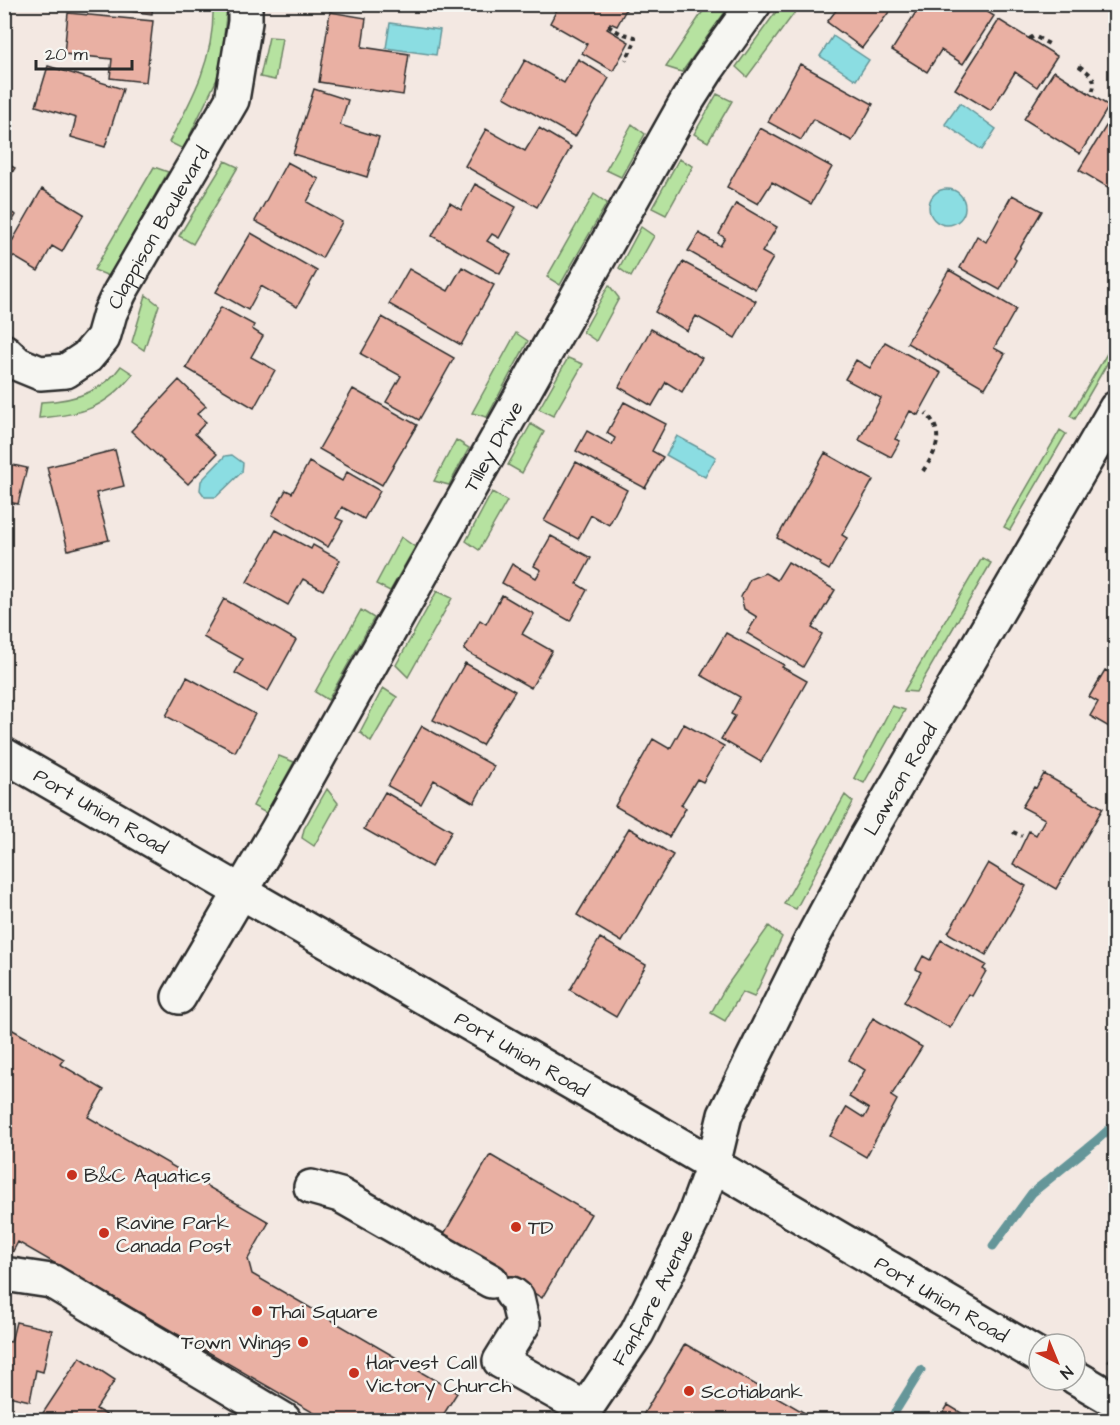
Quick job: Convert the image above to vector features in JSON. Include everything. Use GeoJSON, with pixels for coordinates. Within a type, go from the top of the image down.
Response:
{"type":"FeatureCollection","features":[{"type":"Feature","properties":{"kind":"street","name":"Clappison Boulevard"},"geometry":{"type":"LineString","coordinates":[[4,351],[18,364],[40,373],[66,371],[87,357],[103,338],[110,313],[120,292],[232,100],[245,22],[245,4]]}},
{"type":"Feature","properties":{"kind":"street","name":"Tilley Drive"},"geometry":{"type":"LineString","coordinates":[[179,997],[242,892],[687,100],[754,4]]}},
{"type":"Feature","properties":{"kind":"street","name":"Lawson Road"},"geometry":{"type":"LineString","coordinates":[[713,1165],[725,1115],[813,937],[866,838],[1116,408]]}},
{"type":"Feature","properties":{"kind":"street","name":"Port Union Road"},"geometry":{"type":"LineString","coordinates":[[4,755],[1027,1349]]}},
{"type":"Feature","properties":{"kind":"street","name":"Fanfare Avenue"},"geometry":{"type":"LineString","coordinates":[[582,1415],[637,1332],[693,1219],[713,1165]]}},
{"type":"Feature","properties":{"kind":"street"},"geometry":{"type":"LineString","coordinates":[[311,1187],[340,1195],[517,1298],[523,1324],[500,1361],[582,1415]]}},
{"type":"Feature","properties":{"kind":"street"},"geometry":{"type":"LineString","coordinates":[[4,1274],[51,1281],[284,1420]]}},
{"type":"Feature","properties":{"kind":"street"},"geometry":{"type":"LineString","coordinates":[[1087,1384],[1116,1401]]}},
{"type":"Feature","properties":{"kind":"path"},"geometry":{"type":"LineString","coordinates":[[608,26],[634,37],[635,42],[626,60]]}},
{"type":"Feature","properties":{"kind":"path"},"geometry":{"type":"LineString","coordinates":[[1029,39],[1034,36],[1050,44]]}},
{"type":"Feature","properties":{"kind":"path"},"geometry":{"type":"LineString","coordinates":[[1079,66],[1094,79],[1094,89],[1090,94]]}},
{"type":"Feature","properties":{"kind":"path"},"geometry":{"type":"LineString","coordinates":[[923,471],[937,446],[934,422],[926,413]]}},
{"type":"Feature","properties":{"kind":"path"},"geometry":{"type":"LineString","coordinates":[[1013,832],[1022,837]]}},
{"type":"Feature","properties":{"kind":"green space"},"geometry":{"type":"Polygon","coordinates":[[[213,5],[227,5],[217,79],[183,149],[169,142],[201,76],[210,42],[213,5]]]}},
{"type":"Feature","properties":{"kind":"green space"},"geometry":{"type":"Polygon","coordinates":[[[707,5],[730,5],[682,72],[666,67],[707,5]]]}},
{"type":"Feature","properties":{"kind":"green space"},"geometry":{"type":"Polygon","coordinates":[[[781,5],[796,5],[798,8],[747,77],[736,67],[781,5]]]}},
{"type":"Feature","properties":{"kind":"green space"},"geometry":{"type":"Polygon","coordinates":[[[269,37],[282,38],[275,80],[260,77],[269,37]]]}},
{"type":"Feature","properties":{"kind":"green space"},"geometry":{"type":"Polygon","coordinates":[[[717,94],[732,101],[708,142],[694,134],[717,94]]]}},
{"type":"Feature","properties":{"kind":"green space"},"geometry":{"type":"Polygon","coordinates":[[[632,124],[645,134],[621,177],[606,170],[632,124]]]}},
{"type":"Feature","properties":{"kind":"green space"},"geometry":{"type":"Polygon","coordinates":[[[679,159],[693,166],[666,215],[652,208],[679,159]]]}},
{"type":"Feature","properties":{"kind":"green space"},"geometry":{"type":"Polygon","coordinates":[[[225,161],[238,167],[193,244],[179,236],[225,161]]]}},
{"type":"Feature","properties":{"kind":"green space"},"geometry":{"type":"Polygon","coordinates":[[[154,167],[168,172],[109,276],[94,270],[154,167]]]}},
{"type":"Feature","properties":{"kind":"green space"},"geometry":{"type":"Polygon","coordinates":[[[594,194],[607,203],[560,285],[547,277],[594,194]]]}},
{"type":"Feature","properties":{"kind":"green space"},"geometry":{"type":"Polygon","coordinates":[[[641,227],[654,236],[631,277],[619,268],[641,227]]]}},
{"type":"Feature","properties":{"kind":"green space"},"geometry":{"type":"Polygon","coordinates":[[[609,285],[619,298],[596,341],[583,332],[609,285]]]}},
{"type":"Feature","properties":{"kind":"green space"},"geometry":{"type":"Polygon","coordinates":[[[146,295],[159,305],[144,350],[132,342],[146,295]]]}},
{"type":"Feature","properties":{"kind":"green space"},"geometry":{"type":"Polygon","coordinates":[[[516,333],[528,341],[487,417],[472,413],[516,333]]]}},
{"type":"Feature","properties":{"kind":"green space"},"geometry":{"type":"Polygon","coordinates":[[[1115,340],[1115,350],[1075,419],[1070,416],[1115,340]]]}},
{"type":"Feature","properties":{"kind":"green space"},"geometry":{"type":"Polygon","coordinates":[[[568,358],[583,364],[553,416],[539,409],[568,358]]]}},
{"type":"Feature","properties":{"kind":"green space"},"geometry":{"type":"Polygon","coordinates":[[[121,366],[133,374],[123,386],[102,402],[80,412],[39,418],[41,402],[64,400],[96,389],[114,375],[121,366]]]}},
{"type":"Feature","properties":{"kind":"green space"},"geometry":{"type":"Polygon","coordinates":[[[531,424],[544,432],[522,473],[508,465],[531,424]]]}},
{"type":"Feature","properties":{"kind":"green space"},"geometry":{"type":"Polygon","coordinates":[[[1060,430],[1066,434],[1010,530],[1004,527],[1060,430]]]}},
{"type":"Feature","properties":{"kind":"green space"},"geometry":{"type":"Polygon","coordinates":[[[456,440],[469,448],[449,485],[434,481],[456,440]]]}},
{"type":"Feature","properties":{"kind":"green space"},"geometry":{"type":"Polygon","coordinates":[[[492,492],[507,501],[479,550],[466,541],[492,492]]]}},
{"type":"Feature","properties":{"kind":"green space"},"geometry":{"type":"Polygon","coordinates":[[[401,537],[415,547],[390,591],[376,584],[401,537]]]}},
{"type":"Feature","properties":{"kind":"green space"},"geometry":{"type":"Polygon","coordinates":[[[982,558],[991,563],[916,692],[904,691],[982,558]]]}},
{"type":"Feature","properties":{"kind":"green space"},"geometry":{"type":"Polygon","coordinates":[[[437,591],[452,598],[408,677],[396,665],[437,591]]]}},
{"type":"Feature","properties":{"kind":"green space"},"geometry":{"type":"Polygon","coordinates":[[[361,610],[374,618],[328,700],[315,692],[361,610]]]}},
{"type":"Feature","properties":{"kind":"green space"},"geometry":{"type":"Polygon","coordinates":[[[383,688],[397,697],[371,742],[360,732],[383,688]]]}},
{"type":"Feature","properties":{"kind":"green space"},"geometry":{"type":"Polygon","coordinates":[[[892,706],[905,710],[864,783],[854,778],[892,706]]]}},
{"type":"Feature","properties":{"kind":"green space"},"geometry":{"type":"Polygon","coordinates":[[[279,756],[294,762],[266,813],[253,806],[279,756]]]}},
{"type":"Feature","properties":{"kind":"green space"},"geometry":{"type":"Polygon","coordinates":[[[327,789],[338,803],[314,846],[302,838],[304,829],[327,789]]]}},
{"type":"Feature","properties":{"kind":"green space"},"geometry":{"type":"Polygon","coordinates":[[[845,795],[853,802],[796,909],[784,904],[845,795]]]}},
{"type":"Feature","properties":{"kind":"green space"},"geometry":{"type":"Polygon","coordinates":[[[769,926],[782,937],[754,997],[742,992],[725,1021],[711,1013],[725,988],[769,926]]]}},
{"type":"Feature","properties":{"kind":"water"},"geometry":{"type":"Polygon","coordinates":[[[390,23],[440,30],[436,55],[386,48],[390,23]]]}},
{"type":"Feature","properties":{"kind":"water"},"geometry":{"type":"Polygon","coordinates":[[[833,36],[869,60],[856,80],[820,56],[833,36]]]}},
{"type":"Feature","properties":{"kind":"water"},"geometry":{"type":"Polygon","coordinates":[[[960,103],[996,129],[982,150],[945,124],[960,103]]]}},
{"type":"Feature","properties":{"kind":"water"},"geometry":{"type":"Polygon","coordinates":[[[947,189],[960,194],[965,207],[960,220],[947,225],[934,220],[929,207],[934,194],[947,189]]]}},
{"type":"Feature","properties":{"kind":"water"},"geometry":{"type":"Polygon","coordinates":[[[677,436],[716,457],[705,477],[666,455],[677,436]]]}},
{"type":"Feature","properties":{"kind":"water"},"geometry":{"type":"Polygon","coordinates":[[[232,455],[243,463],[242,472],[216,497],[205,497],[200,490],[201,481],[225,456],[232,455]]]}},
{"type":"Feature","properties":{"kind":"building"},"geometry":{"type":"Polygon","coordinates":[[[73,4],[153,4],[152,14],[73,4]]]}},
{"type":"Feature","properties":{"kind":"building"},"geometry":{"type":"Polygon","coordinates":[[[560,4],[629,4],[617,26],[610,23],[607,29],[629,42],[613,71],[582,53],[587,44],[550,23],[560,4]]]}},
{"type":"Feature","properties":{"kind":"building"},"geometry":{"type":"Polygon","coordinates":[[[841,4],[895,4],[862,48],[827,22],[841,4]]]}},
{"type":"Feature","properties":{"kind":"building"},"geometry":{"type":"Polygon","coordinates":[[[921,4],[975,4],[994,16],[963,64],[941,50],[927,72],[892,50],[921,4]]]}},
{"type":"Feature","properties":{"kind":"building"},"geometry":{"type":"Polygon","coordinates":[[[330,12],[366,18],[362,47],[409,54],[403,95],[319,82],[330,12]]]}},
{"type":"Feature","properties":{"kind":"building"},"geometry":{"type":"Polygon","coordinates":[[[68,13],[153,21],[146,82],[110,78],[112,59],[64,54],[68,13]]]}},
{"type":"Feature","properties":{"kind":"building"},"geometry":{"type":"Polygon","coordinates":[[[999,20],[1057,56],[1037,87],[1015,72],[991,111],[955,89],[999,20]]]}},
{"type":"Feature","properties":{"kind":"building"},"geometry":{"type":"Polygon","coordinates":[[[578,59],[609,78],[575,137],[504,97],[525,60],[564,83],[578,59]]]}},
{"type":"Feature","properties":{"kind":"building"},"geometry":{"type":"Polygon","coordinates":[[[800,64],[873,104],[852,141],[813,119],[801,140],[768,122],[800,64]]]}},
{"type":"Feature","properties":{"kind":"building"},"geometry":{"type":"Polygon","coordinates":[[[48,66],[123,89],[105,147],[71,137],[76,118],[36,106],[48,66]]]}},
{"type":"Feature","properties":{"kind":"building"},"geometry":{"type":"Polygon","coordinates":[[[1054,71],[1109,106],[1080,154],[1024,119],[1054,71]]]}},
{"type":"Feature","properties":{"kind":"building"},"geometry":{"type":"Polygon","coordinates":[[[314,89],[348,100],[340,125],[379,137],[367,177],[293,154],[314,89]]]}},
{"type":"Feature","properties":{"kind":"building"},"geometry":{"type":"Polygon","coordinates":[[[1116,110],[1116,192],[1079,170],[1116,110]]]}},
{"type":"Feature","properties":{"kind":"building"},"geometry":{"type":"Polygon","coordinates":[[[539,128],[571,147],[537,207],[465,166],[486,129],[525,151],[539,128]]]}},
{"type":"Feature","properties":{"kind":"building"},"geometry":{"type":"Polygon","coordinates":[[[760,128],[832,167],[811,204],[772,182],[758,204],[727,187],[760,128]]]}},
{"type":"Feature","properties":{"kind":"building"},"geometry":{"type":"Polygon","coordinates":[[[4,162],[15,168],[4,185],[4,162]]]}},
{"type":"Feature","properties":{"kind":"building"},"geometry":{"type":"Polygon","coordinates":[[[287,162],[319,179],[307,202],[342,222],[322,258],[255,221],[287,162]]]}},
{"type":"Feature","properties":{"kind":"building"},"geometry":{"type":"Polygon","coordinates":[[[475,184],[516,207],[499,238],[492,234],[487,241],[511,255],[500,274],[432,236],[450,203],[461,210],[475,184]]]}},
{"type":"Feature","properties":{"kind":"building"},"geometry":{"type":"Polygon","coordinates":[[[42,189],[84,214],[62,252],[52,246],[38,271],[6,252],[42,189]]]}},
{"type":"Feature","properties":{"kind":"building"},"geometry":{"type":"Polygon","coordinates":[[[1012,195],[1042,211],[1014,258],[1016,260],[1000,290],[960,268],[977,236],[986,242],[1012,195]]]}},
{"type":"Feature","properties":{"kind":"building"},"geometry":{"type":"Polygon","coordinates":[[[736,203],[777,227],[762,252],[773,258],[755,289],[688,251],[699,233],[720,246],[725,238],[719,234],[736,203]]]}},
{"type":"Feature","properties":{"kind":"building"},"geometry":{"type":"Polygon","coordinates":[[[4,209],[16,215],[4,235],[4,209]]]}},
{"type":"Feature","properties":{"kind":"building"},"geometry":{"type":"Polygon","coordinates":[[[251,233],[317,271],[297,307],[261,286],[248,310],[216,292],[251,233]]]}},
{"type":"Feature","properties":{"kind":"building"},"geometry":{"type":"Polygon","coordinates":[[[683,262],[756,301],[735,338],[696,316],[687,331],[655,312],[683,262]]]}},
{"type":"Feature","properties":{"kind":"building"},"geometry":{"type":"Polygon","coordinates":[[[462,267],[494,285],[461,345],[389,304],[409,269],[448,291],[462,267]]]}},
{"type":"Feature","properties":{"kind":"building"},"geometry":{"type":"Polygon","coordinates":[[[949,270],[1016,309],[994,348],[1005,354],[985,388],[907,343],[949,270]]]}},
{"type":"Feature","properties":{"kind":"building"},"geometry":{"type":"Polygon","coordinates":[[[221,307],[254,325],[252,329],[263,336],[251,357],[275,370],[254,408],[186,368],[221,307]]]}},
{"type":"Feature","properties":{"kind":"building"},"geometry":{"type":"Polygon","coordinates":[[[382,317],[454,358],[419,420],[386,402],[401,376],[361,354],[382,317]]]}},
{"type":"Feature","properties":{"kind":"building"},"geometry":{"type":"Polygon","coordinates":[[[651,329],[702,358],[682,392],[666,382],[652,406],[619,387],[651,329]]]}},
{"type":"Feature","properties":{"kind":"building"},"geometry":{"type":"Polygon","coordinates":[[[885,342],[941,373],[918,415],[910,411],[895,439],[900,441],[891,457],[859,440],[881,398],[845,379],[856,360],[870,368],[885,342]]]}},
{"type":"Feature","properties":{"kind":"building"},"geometry":{"type":"Polygon","coordinates":[[[179,380],[206,406],[197,414],[206,422],[195,434],[217,454],[188,484],[131,431],[179,380]]]}},
{"type":"Feature","properties":{"kind":"building"},"geometry":{"type":"Polygon","coordinates":[[[353,389],[417,425],[382,485],[319,449],[353,389]]]}},
{"type":"Feature","properties":{"kind":"building"},"geometry":{"type":"Polygon","coordinates":[[[624,402],[666,424],[652,451],[663,457],[645,488],[576,451],[587,431],[612,445],[615,438],[607,433],[624,402]]]}},
{"type":"Feature","properties":{"kind":"building"},"geometry":{"type":"Polygon","coordinates":[[[115,450],[124,486],[96,493],[109,540],[68,550],[47,467],[115,450]]]}},
{"type":"Feature","properties":{"kind":"building"},"geometry":{"type":"Polygon","coordinates":[[[825,453],[873,480],[842,535],[847,538],[829,570],[777,538],[825,453]]]}},
{"type":"Feature","properties":{"kind":"building"},"geometry":{"type":"Polygon","coordinates":[[[309,462],[342,481],[347,472],[380,491],[364,519],[342,507],[336,518],[343,521],[328,547],[272,515],[286,490],[292,493],[309,462]]]}},
{"type":"Feature","properties":{"kind":"building"},"geometry":{"type":"Polygon","coordinates":[[[576,462],[627,490],[609,525],[591,515],[578,539],[544,521],[576,462]]]}},
{"type":"Feature","properties":{"kind":"building"},"geometry":{"type":"Polygon","coordinates":[[[4,463],[27,468],[18,504],[4,501],[4,463]]]}},
{"type":"Feature","properties":{"kind":"building"},"geometry":{"type":"Polygon","coordinates":[[[276,530],[311,549],[313,545],[340,560],[323,590],[303,579],[288,605],[247,582],[276,530]]]}},
{"type":"Feature","properties":{"kind":"building"},"geometry":{"type":"Polygon","coordinates":[[[551,536],[591,558],[577,584],[587,590],[570,621],[502,583],[512,564],[536,578],[541,570],[534,566],[551,536]]]}},
{"type":"Feature","properties":{"kind":"building"},"geometry":{"type":"Polygon","coordinates":[[[788,562],[835,590],[812,628],[822,634],[803,667],[747,633],[757,617],[744,609],[741,597],[750,579],[765,573],[777,580],[788,562]]]}},
{"type":"Feature","properties":{"kind":"building"},"geometry":{"type":"Polygon","coordinates":[[[502,595],[534,614],[522,634],[552,651],[531,688],[464,650],[480,620],[486,624],[502,595]]]}},
{"type":"Feature","properties":{"kind":"building"},"geometry":{"type":"Polygon","coordinates":[[[224,599],[296,640],[268,691],[235,673],[243,659],[203,637],[224,599]]]}},
{"type":"Feature","properties":{"kind":"building"},"geometry":{"type":"Polygon","coordinates":[[[726,633],[784,665],[782,667],[807,681],[761,762],[721,739],[735,716],[731,714],[740,697],[701,675],[726,633]]]}},
{"type":"Feature","properties":{"kind":"building"},"geometry":{"type":"Polygon","coordinates":[[[465,663],[515,691],[482,745],[433,720],[465,663]]]}},
{"type":"Feature","properties":{"kind":"building"},"geometry":{"type":"Polygon","coordinates":[[[1105,670],[1116,676],[1116,731],[1090,716],[1098,702],[1089,697],[1105,670]]]}},
{"type":"Feature","properties":{"kind":"building"},"geometry":{"type":"Polygon","coordinates":[[[187,677],[255,714],[235,752],[166,716],[187,677]]]}},
{"type":"Feature","properties":{"kind":"building"},"geometry":{"type":"Polygon","coordinates":[[[684,724],[724,746],[703,782],[697,779],[681,805],[686,808],[669,837],[615,806],[653,739],[670,749],[684,724]]]}},
{"type":"Feature","properties":{"kind":"building"},"geometry":{"type":"Polygon","coordinates":[[[422,726],[494,766],[474,803],[434,780],[421,804],[388,786],[422,726]]]}},
{"type":"Feature","properties":{"kind":"building"},"geometry":{"type":"Polygon","coordinates":[[[1044,774],[1103,808],[1056,889],[1013,864],[1029,831],[1036,835],[1045,819],[1022,807],[1044,774]]]}},
{"type":"Feature","properties":{"kind":"building"},"geometry":{"type":"Polygon","coordinates":[[[385,792],[452,831],[431,867],[364,829],[385,792]]]}},
{"type":"Feature","properties":{"kind":"building"},"geometry":{"type":"Polygon","coordinates":[[[629,828],[673,855],[622,942],[577,915],[629,828]]]}},
{"type":"Feature","properties":{"kind":"building"},"geometry":{"type":"Polygon","coordinates":[[[988,863],[1026,886],[986,955],[948,933],[988,863]]]}},
{"type":"Feature","properties":{"kind":"building"},"geometry":{"type":"Polygon","coordinates":[[[600,938],[646,965],[616,1017],[570,990],[600,938]]]}},
{"type":"Feature","properties":{"kind":"building"},"geometry":{"type":"Polygon","coordinates":[[[941,940],[986,965],[983,969],[986,971],[972,996],[969,994],[950,1028],[904,1002],[921,972],[916,969],[923,956],[930,960],[941,940]]]}},
{"type":"Feature","properties":{"kind":"building"},"geometry":{"type":"Polygon","coordinates":[[[873,1018],[922,1047],[891,1096],[897,1100],[866,1157],[830,1136],[847,1107],[864,1118],[869,1109],[849,1097],[865,1070],[849,1060],[873,1018]]]}},
{"type":"Feature","properties":{"kind":"building"},"geometry":{"type":"Polygon","coordinates":[[[4,1025],[64,1059],[60,1064],[104,1090],[88,1117],[269,1222],[248,1259],[252,1274],[457,1393],[440,1420],[326,1420],[18,1242],[7,1262],[4,1261],[4,1025]]]}},
{"type":"Feature","properties":{"kind":"building","name":"TD"},"geometry":{"type":"Polygon","coordinates":[[[490,1155],[591,1214],[542,1298],[519,1284],[507,1305],[485,1292],[441,1239],[490,1155]]]}},
{"type":"Feature","properties":{"kind":"building"},"geometry":{"type":"Polygon","coordinates":[[[16,1322],[52,1330],[43,1372],[36,1370],[30,1401],[4,1395],[4,1341],[11,1342],[16,1322]]]}},
{"type":"Feature","properties":{"kind":"building"},"geometry":{"type":"Polygon","coordinates":[[[685,1344],[817,1420],[640,1420],[685,1344]]]}},
{"type":"Feature","properties":{"kind":"building"},"geometry":{"type":"Polygon","coordinates":[[[80,1357],[115,1380],[96,1409],[115,1420],[48,1420],[41,1416],[80,1357]]]}},
{"type":"Feature","properties":{"kind":"building"},"geometry":{"type":"Polygon","coordinates":[[[948,1405],[968,1417],[966,1420],[939,1420],[948,1405]]]}},
{"type":"Feature","properties":{"kind":"waterway"},"geometry":{"type":"LineString","coordinates":[[993,1246],[1032,1193],[1116,1123]]}},
{"type":"Feature","properties":{"kind":"waterway"},"geometry":{"type":"LineString","coordinates":[[890,1420],[921,1370]]}},
{"type":"Feature","properties":{"kind":"place","name":"B&C Aquatics"},"geometry":{"type":"Point","coordinates":[72,1175]}},
{"type":"Feature","properties":{"kind":"place","name":"TD"},"geometry":{"type":"Point","coordinates":[516,1227]}},
{"type":"Feature","properties":{"kind":"place","name":"Ravine Park Canada Post"},"geometry":{"type":"Point","coordinates":[104,1233]}},
{"type":"Feature","properties":{"kind":"place","name":"Thai Square"},"geometry":{"type":"Point","coordinates":[257,1311]}},
{"type":"Feature","properties":{"kind":"place","name":"Town Wings"},"geometry":{"type":"Point","coordinates":[303,1342]}},
{"type":"Feature","properties":{"kind":"place","name":"Harvest Call Victory Church"},"geometry":{"type":"Point","coordinates":[354,1373]}},
{"type":"Feature","properties":{"kind":"place","name":"Scotiabank"},"geometry":{"type":"Point","coordinates":[689,1391]}}]}
